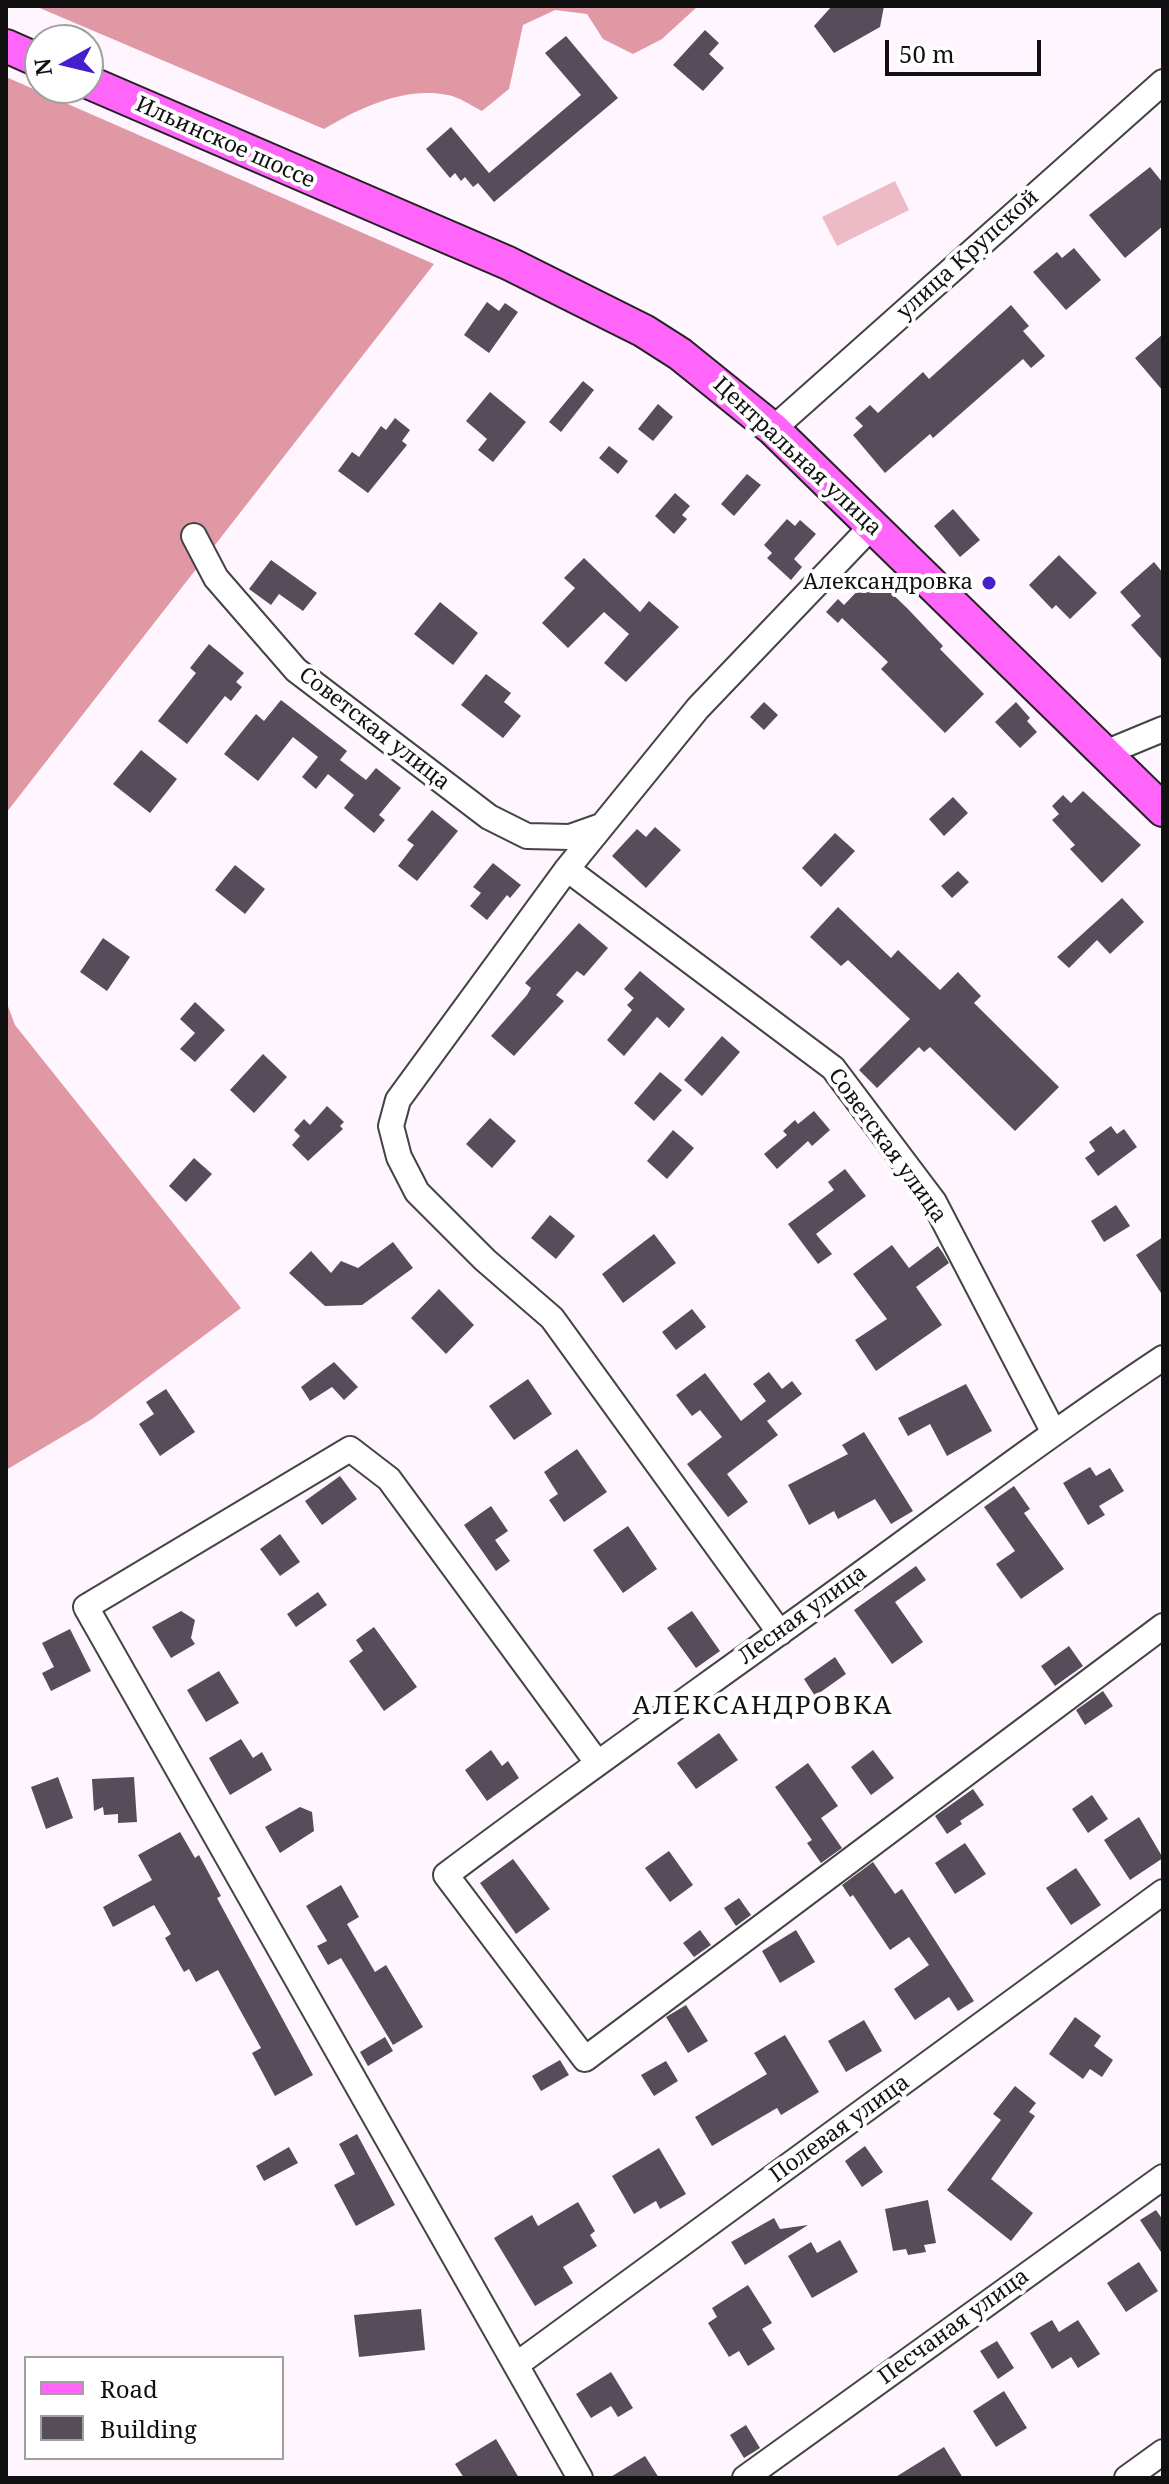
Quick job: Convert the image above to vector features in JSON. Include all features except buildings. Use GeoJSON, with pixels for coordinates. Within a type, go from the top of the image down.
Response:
{"type":"FeatureCollection","features":[{"type":"Feature","properties":{"kind":"main road","name":"Ильинское шоссе"},"geometry":{"type":"LineString","coordinates":[[104,89],[362,203]]}},
{"type":"Feature","properties":{"kind":"main road","name":"Центральная улица"},"geometry":{"type":"LineString","coordinates":[[362,203],[508,263],[644,331],[723,385],[773,429],[1163,810]]}},
{"type":"Feature","properties":{"kind":"street","name":"улица Крупской"},"geometry":{"type":"LineString","coordinates":[[773,429],[1163,82]]}},
{"type":"Feature","properties":{"kind":"street"},"geometry":{"type":"LineString","coordinates":[[780,1633],[552,1318],[485,1260],[417,1192],[399,1157],[391,1126],[398,1100],[567,869],[698,708],[872,526]]}},
{"type":"Feature","properties":{"kind":"street","name":"Советская улица"},"geometry":{"type":"LineString","coordinates":[[194,536],[216,578],[296,670],[489,817],[527,836],[570,837],[603,826]]}},
{"type":"Feature","properties":{"kind":"street"},"geometry":{"type":"LineString","coordinates":[[1105,753],[1163,729]]}},
{"type":"Feature","properties":{"kind":"street","name":"Советская улица"},"geometry":{"type":"LineString","coordinates":[[567,869],[833,1068],[934,1202],[1053,1431]]}},
{"type":"Feature","properties":{"kind":"street","name":"Лесная улица"},"geometry":{"type":"LineString","coordinates":[[1163,1358],[1053,1431],[780,1633],[596,1761],[446,1875],[585,2059],[1163,1626]]}},
{"type":"Feature","properties":{"kind":"street"},"geometry":{"type":"LineString","coordinates":[[580,2478],[86,1607],[350,1449],[389,1479],[596,1761]]}},
{"type":"Feature","properties":{"kind":"street","name":"Полевая улица"},"geometry":{"type":"LineString","coordinates":[[516,2365],[1163,1892]]}},
{"type":"Feature","properties":{"kind":"street","name":"Песчаная улица"},"geometry":{"type":"LineString","coordinates":[[745,2478],[1163,2177]]}},
{"type":"Feature","properties":{"kind":"street"},"geometry":{"type":"LineString","coordinates":[[1127,2478],[1163,2452]]}},
{"type":"Feature","properties":{"kind":"shaded area"},"geometry":{"type":"Polygon","coordinates":[[[35,6],[698,6],[662,39],[633,54],[603,39],[587,14],[555,10],[523,25],[509,89],[482,111],[452,96],[415,94],[367,107],[324,129],[104,35],[104,24],[77,24],[35,6]]]}},
{"type":"Feature","properties":{"kind":"shaded area"},"geometry":{"type":"Polygon","coordinates":[[[6,77],[24,85],[24,104],[68,104],[434,264],[6,813],[6,77]]]}},
{"type":"Feature","properties":{"kind":"shaded area"},"geometry":{"type":"Polygon","coordinates":[[[895,181],[909,210],[837,246],[822,217],[895,181]]]}},
{"type":"Feature","properties":{"kind":"shaded area"},"geometry":{"type":"Polygon","coordinates":[[[6,1001],[15,1025],[241,1308],[92,1419],[6,1470],[6,1001]]]}},
{"type":"Feature","properties":{"kind":"place","name":"Александровка"},"geometry":{"type":"Point","coordinates":[989,583]}},
{"type":"Feature","properties":{"kind":"district","name":"АЛЕКСАНДРОВКА"},"geometry":{"type":"Point","coordinates":[763,1707]}}]}
